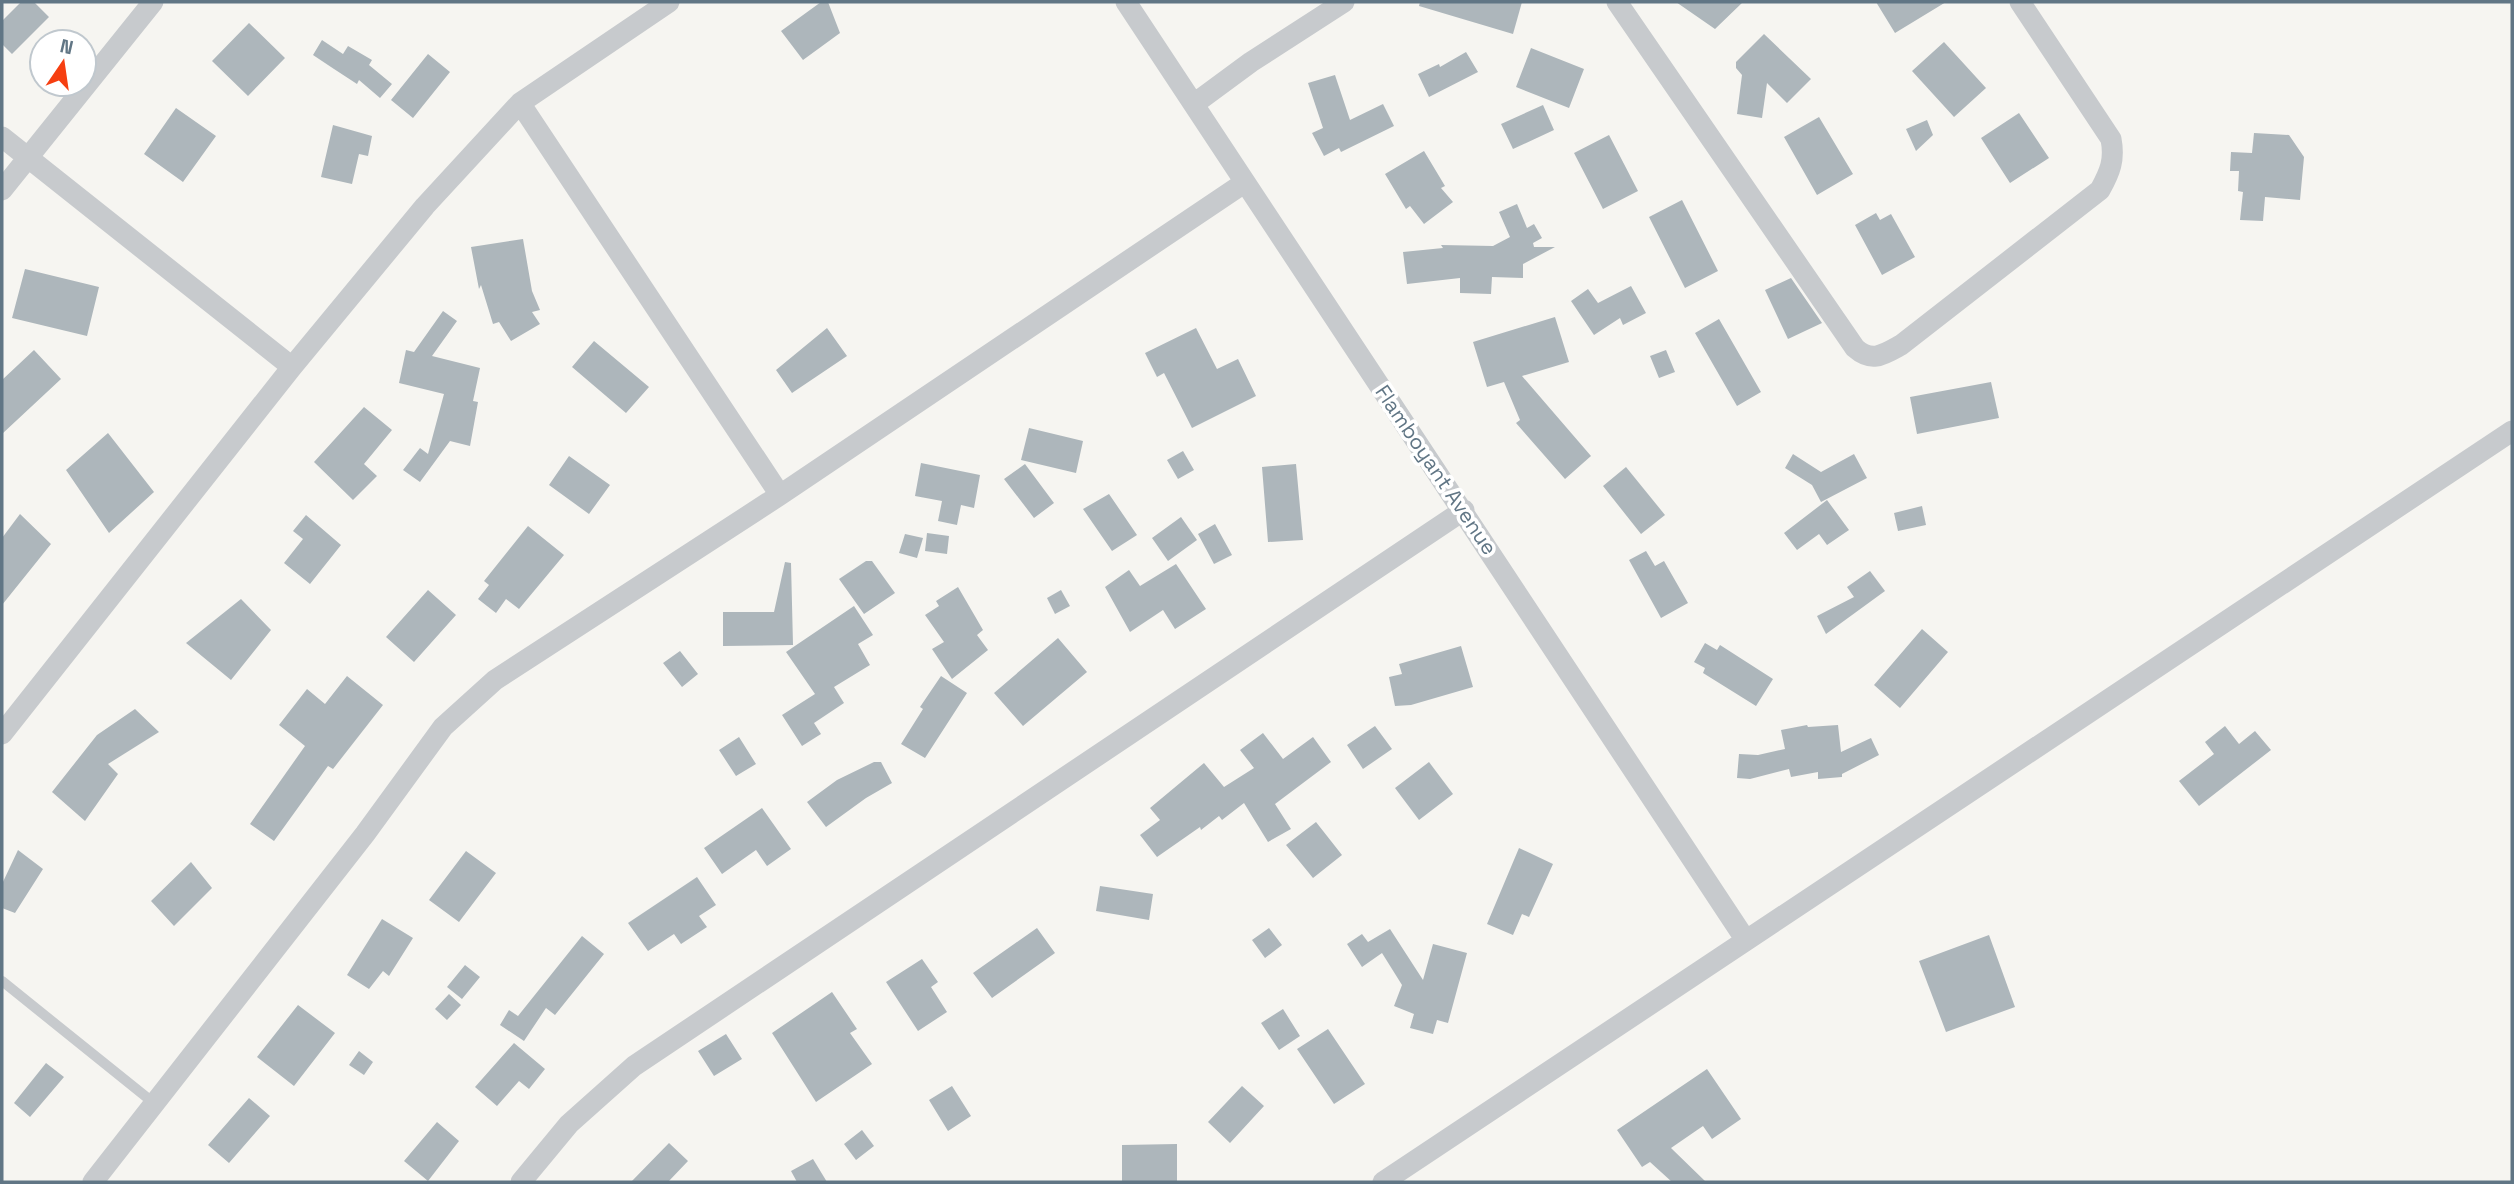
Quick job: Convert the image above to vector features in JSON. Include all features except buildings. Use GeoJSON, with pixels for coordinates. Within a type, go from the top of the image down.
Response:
{"type":"FeatureCollection","features":[{"type":"Feature","properties":{"kind":"street"},"geometry":{"type":"LineString","coordinates":[[2,190],[153,2]]}},
{"type":"Feature","properties":{"kind":"street"},"geometry":{"type":"LineString","coordinates":[[2,734],[292,367],[425,206],[520,103],[669,2]]}},
{"type":"Feature","properties":{"kind":"street","name":"Flamboyant Avenue"},"geometry":{"type":"LineString","coordinates":[[1126,2],[1745,939]]}},
{"type":"Feature","properties":{"kind":"street"},"geometry":{"type":"LineString","coordinates":[[1194,104],[1251,62],[1343,2]]}},
{"type":"Feature","properties":{"kind":"street"},"geometry":{"type":"LineString","coordinates":[[1617,2],[1855,348],[1864,356],[1878,358],[1901,345],[2100,190],[2111,171],[2114,155],[2111,139],[2020,2]]}},
{"type":"Feature","properties":{"kind":"street"},"geometry":{"type":"LineString","coordinates":[[520,103],[780,495]]}},
{"type":"Feature","properties":{"kind":"street"},"geometry":{"type":"LineString","coordinates":[[2,137],[292,367]]}},
{"type":"Feature","properties":{"kind":"street"},"geometry":{"type":"LineString","coordinates":[[93,1182],[365,834],[443,727],[495,680],[780,495],[1244,183]]}},
{"type":"Feature","properties":{"kind":"street"},"geometry":{"type":"LineString","coordinates":[[1383,1182],[2512,431]]}},
{"type":"Feature","properties":{"kind":"street"},"geometry":{"type":"LineString","coordinates":[[521,1182],[569,1124],[634,1066],[1464,510]]}},
{"type":"Feature","properties":{"kind":"lane"},"geometry":{"type":"LineString","coordinates":[[2,981],[155,1104]]}}]}
